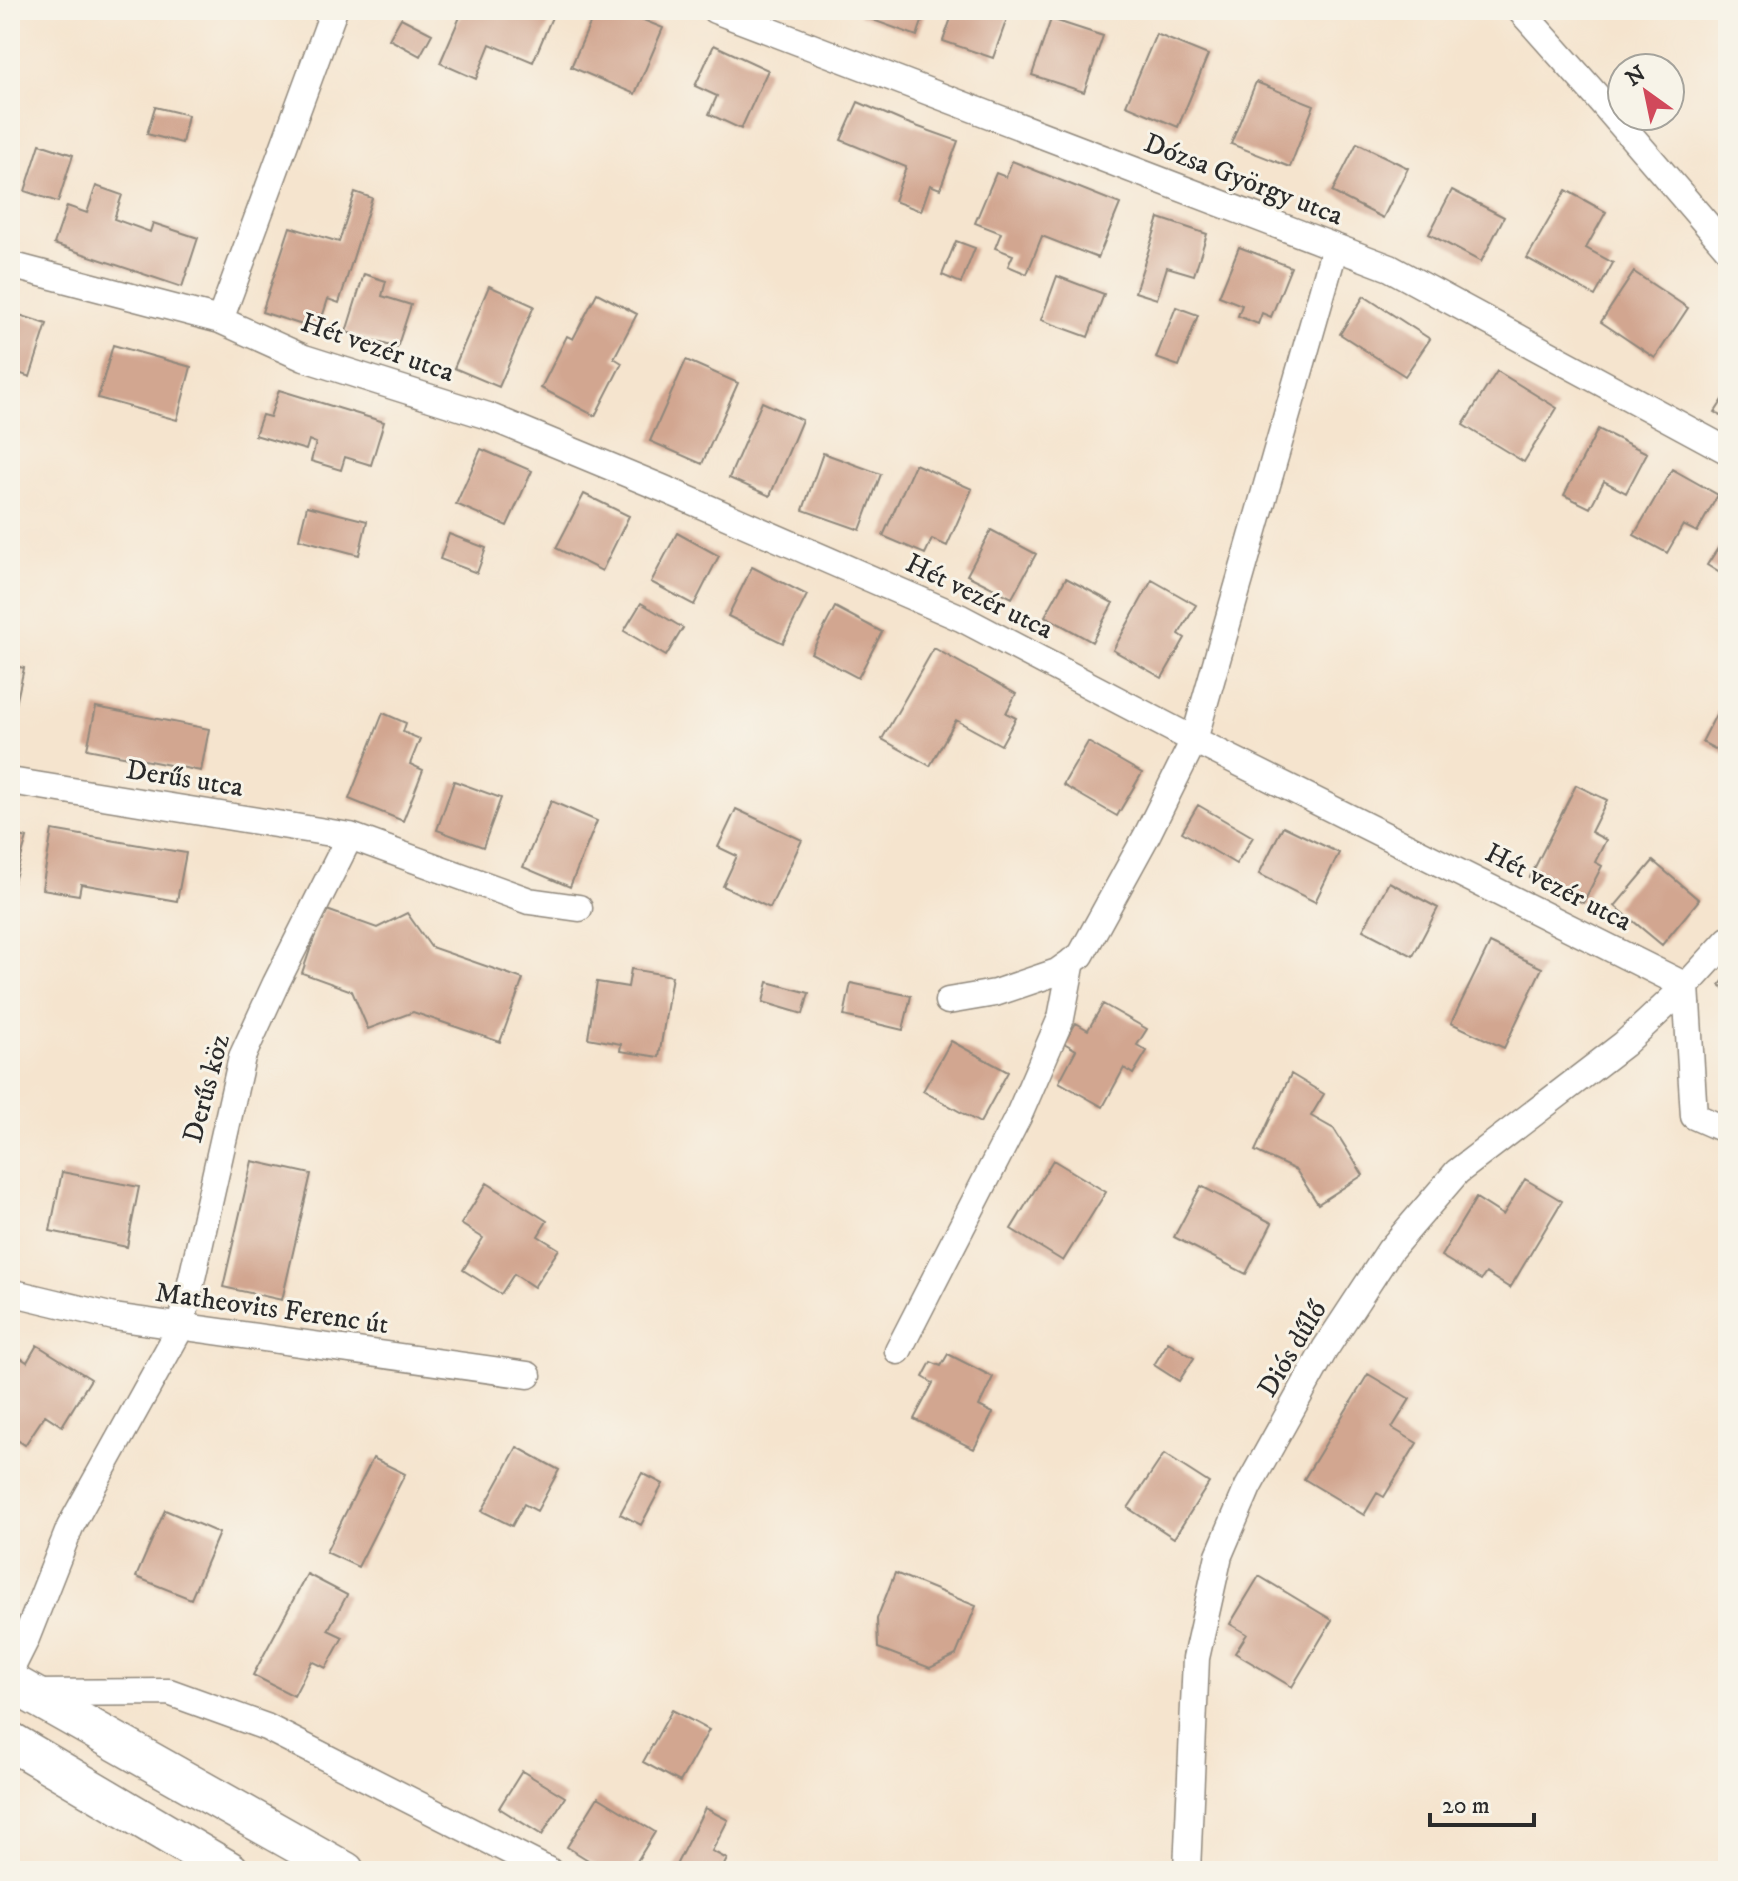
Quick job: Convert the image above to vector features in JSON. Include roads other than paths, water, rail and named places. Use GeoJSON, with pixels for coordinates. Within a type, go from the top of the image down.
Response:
{"type":"FeatureCollection","features":[{"type":"Feature","properties":{"kind":"street"},"geometry":{"type":"LineString","coordinates":[[220,320],[334,10]]}},
{"type":"Feature","properties":{"kind":"street","name":"Dózsa György utca"},"geometry":{"type":"LineString","coordinates":[[715,10],[1390,268],[1728,451]]}},
{"type":"Feature","properties":{"kind":"street"},"geometry":{"type":"LineString","coordinates":[[1520,10],[1728,249]]}},
{"type":"Feature","properties":{"kind":"street"},"geometry":{"type":"LineString","coordinates":[[948,1001],[995,993],[1057,972],[1081,955],[1147,835],[1194,740],[1335,247]]}},
{"type":"Feature","properties":{"kind":"street","name":"Hét vezér utca"},"geometry":{"type":"LineString","coordinates":[[10,265],[220,320],[304,358],[488,416],[676,494],[961,618],[1194,740],[1686,986]]}},
{"type":"Feature","properties":{"kind":"street","name":"Derűs utca"},"geometry":{"type":"LineString","coordinates":[[10,781],[350,836],[529,901],[579,908]]}},
{"type":"Feature","properties":{"kind":"street","name":"Derűs köz"},"geometry":{"type":"LineString","coordinates":[[17,1682],[25,1641],[70,1527],[181,1327],[242,1057],[350,836]]}},
{"type":"Feature","properties":{"kind":"street","name":"Diós dűlő"},"geometry":{"type":"LineString","coordinates":[[1187,1871],[1196,1658],[1219,1555],[1248,1487],[1325,1349],[1390,1250],[1457,1172],[1624,1044],[1686,986],[1728,940]]}},
{"type":"Feature","properties":{"kind":"street"},"geometry":{"type":"LineString","coordinates":[[898,1351],[1018,1117],[1061,1018],[1072,961]]}},
{"type":"Feature","properties":{"kind":"street"},"geometry":{"type":"LineString","coordinates":[[1686,986],[1694,1116],[1728,1131]]}},
{"type":"Feature","properties":{"kind":"street","name":"Matheovits Ferenc út"},"geometry":{"type":"LineString","coordinates":[[10,1292],[114,1317],[528,1375]]}},
{"type":"Feature","properties":{"kind":"street"},"geometry":{"type":"LineString","coordinates":[[17,1682],[345,1871]]}},
{"type":"Feature","properties":{"kind":"street"},"geometry":{"type":"LineString","coordinates":[[17,1682],[169,1692],[266,1727],[549,1871]]}},
{"type":"Feature","properties":{"kind":"street"},"geometry":{"type":"LineString","coordinates":[[10,1741],[230,1871]]}}]}
